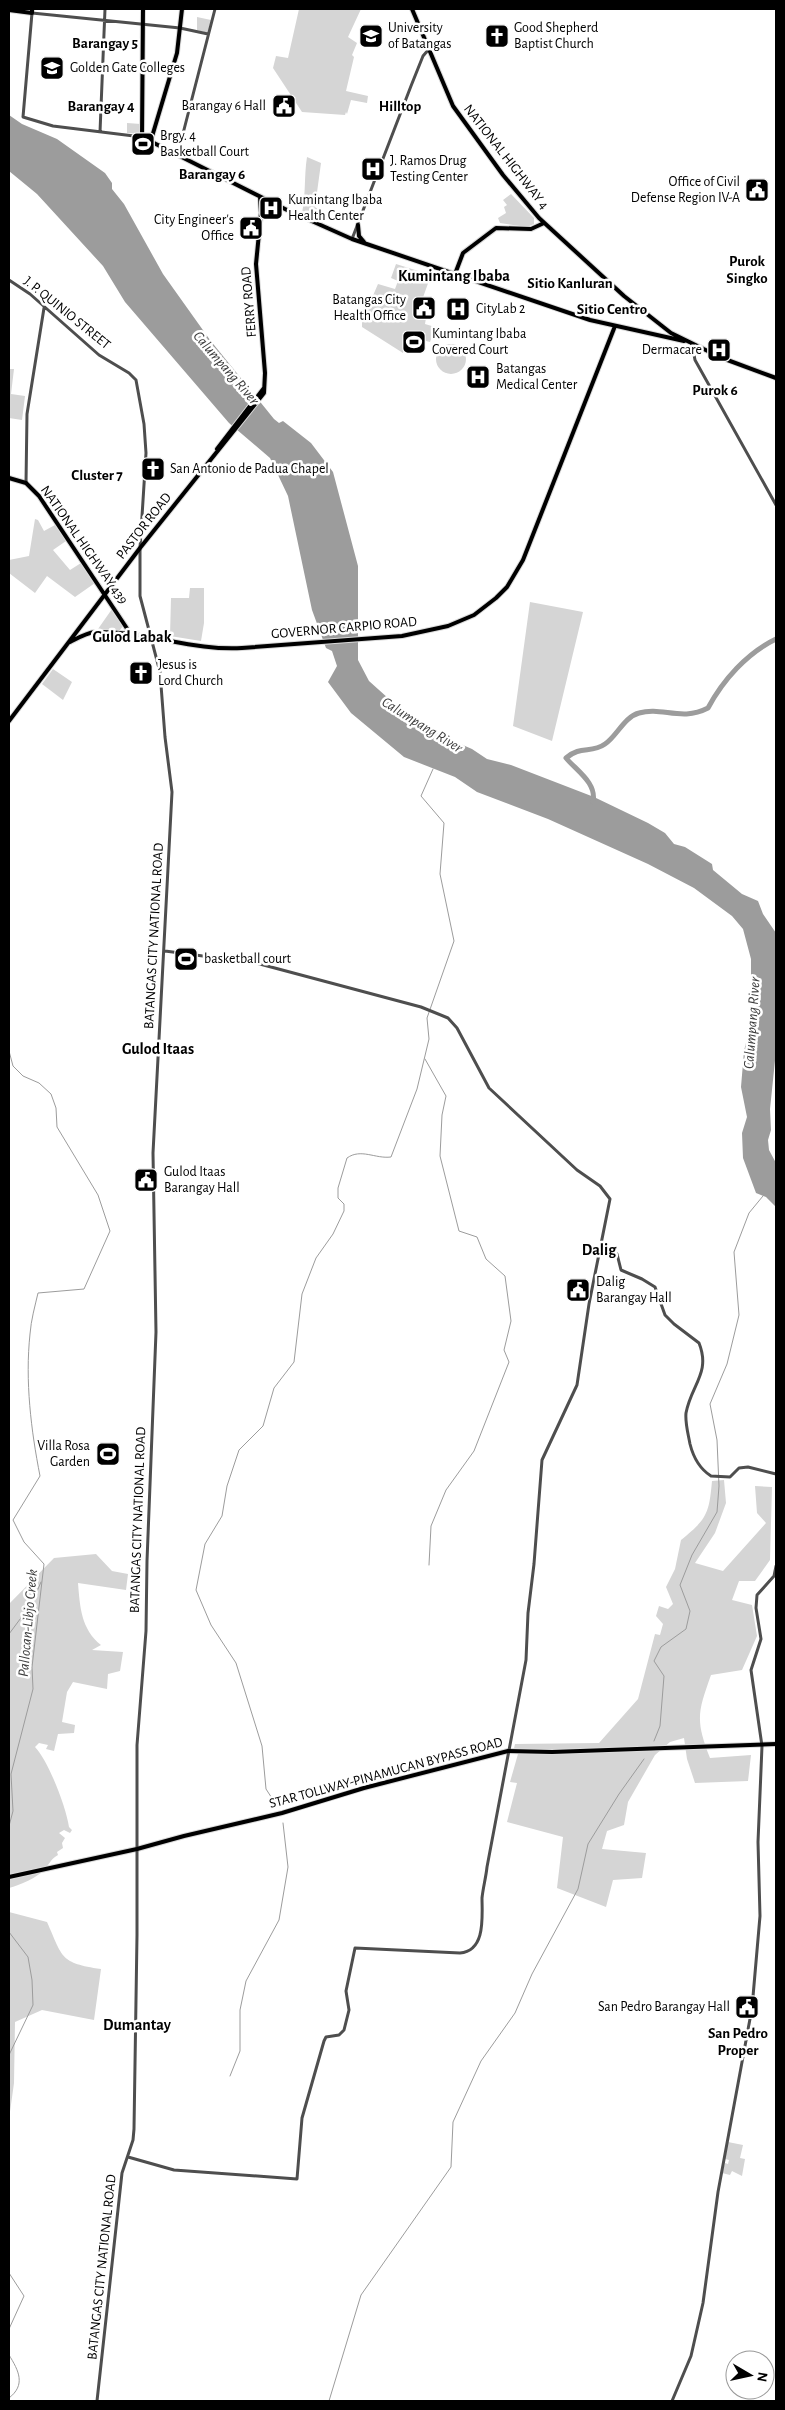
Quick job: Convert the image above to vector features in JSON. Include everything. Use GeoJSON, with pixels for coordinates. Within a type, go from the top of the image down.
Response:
{"type":"FeatureCollection","features":[{"type":"Feature","properties":{"kind":"main road"},"geometry":{"type":"LineString","coordinates":[[143,9],[142,137],[178,153],[260,197],[365,244],[563,311],[615,326],[684,341]]}},
{"type":"Feature","properties":{"kind":"main road"},"geometry":{"type":"LineString","coordinates":[[150,140],[177,53],[182,9]]}},
{"type":"Feature","properties":{"kind":"main road","name":"NATIONAL HIGHWAY 4"},"geometry":{"type":"LineString","coordinates":[[412,9],[453,106],[503,175],[544,224],[624,296],[668,331],[684,341],[776,378]]}},
{"type":"Feature","properties":{"kind":"main road"},"geometry":{"type":"LineString","coordinates":[[9,10],[32,11]]}},
{"type":"Feature","properties":{"kind":"main road","name":"FERRY ROAD"},"geometry":{"type":"LineString","coordinates":[[260,197],[261,214],[256,254],[265,374],[264,388],[261,395]]}},
{"type":"Feature","properties":{"kind":"main road","name":"FERRY ROAD"},"geometry":{"type":"LineString","coordinates":[[261,214],[267,200]]}},
{"type":"Feature","properties":{"kind":"main road"},"geometry":{"type":"LineString","coordinates":[[455,274],[463,253],[496,228],[530,229],[544,224]]}},
{"type":"Feature","properties":{"kind":"main road"},"geometry":{"type":"LineString","coordinates":[[358,225],[359,236],[365,244]]}},
{"type":"Feature","properties":{"kind":"main road","name":"GOVERNOR CARPIO ROAD"},"geometry":{"type":"LineString","coordinates":[[70,642],[94,632],[223,649],[364,640],[407,636],[448,626],[474,615],[507,587],[526,554],[615,326]]}},
{"type":"Feature","properties":{"kind":"main road"},"geometry":{"type":"LineString","coordinates":[[665,337],[668,331]]}},
{"type":"Feature","properties":{"kind":"main road","name":"PASTOR ROAD"},"geometry":{"type":"LineString","coordinates":[[9,721],[105,593],[261,395]]}},
{"type":"Feature","properties":{"kind":"main road","name":"NATIONAL HIGHWAY 439"},"geometry":{"type":"LineString","coordinates":[[9,478],[26,483],[39,496],[132,636]]}},
{"type":"Feature","properties":{"kind":"main road","name":"STAR TOLLWAY-PINAMUCAN BYPASS ROAD"},"geometry":{"type":"LineString","coordinates":[[9,1877],[137,1850],[184,1836],[282,1813],[364,1788],[508,1751],[552,1752],[776,1744]]}},
{"type":"Feature","properties":{"kind":"street"},"geometry":{"type":"LineString","coordinates":[[100,132],[105,9]]}},
{"type":"Feature","properties":{"kind":"street"},"geometry":{"type":"LineString","coordinates":[[178,153],[215,9]]}},
{"type":"Feature","properties":{"kind":"street"},"geometry":{"type":"LineString","coordinates":[[142,137],[53,126],[23,117],[32,11],[104,22],[180,28],[208,34]]}},
{"type":"Feature","properties":{"kind":"street"},"geometry":{"type":"LineString","coordinates":[[352,239],[423,56],[429,49]]}},
{"type":"Feature","properties":{"kind":"street","name":"J. P. QUINIO STREET"},"geometry":{"type":"LineString","coordinates":[[9,280],[30,294],[99,355],[129,373],[136,380]]}},
{"type":"Feature","properties":{"kind":"street"},"geometry":{"type":"LineString","coordinates":[[26,483],[27,414],[44,308]]}},
{"type":"Feature","properties":{"kind":"street"},"geometry":{"type":"LineString","coordinates":[[692,344],[695,360],[776,505]]}},
{"type":"Feature","properties":{"kind":"street","name":"BATANGAS CITY NATIONAL ROAD"},"geometry":{"type":"LineString","coordinates":[[97,2401],[122,2173],[128,2157],[134,2129],[137,1745],[146,1631],[156,1331],[154,1153],[172,792],[164,737],[160,672],[140,604],[140,548],[146,453],[144,424],[136,380]]}},
{"type":"Feature","properties":{"kind":"street"},"geometry":{"type":"LineString","coordinates":[[128,2157],[174,2170],[297,2179],[302,2118],[324,2041],[326,2037],[342,2033],[346,2022],[349,2006],[346,1991],[355,1948],[460,1952],[471,1950],[477,1942],[484,1917],[484,1886],[526,1660],[528,1613],[534,1564],[542,1460],[577,1385],[589,1304],[610,1200],[600,1186],[577,1170],[489,1088],[454,1023],[448,1018],[256,963],[165,951]]}},
{"type":"Feature","properties":{"kind":"street"},"geometry":{"type":"LineString","coordinates":[[600,1251],[617,1254],[621,1270],[655,1287],[665,1315],[700,1343],[703,1351],[702,1374],[692,1392],[686,1420],[694,1455],[705,1472],[714,1476],[730,1477],[740,1468],[748,1467],[776,1474]]}},
{"type":"Feature","properties":{"kind":"street"},"geometry":{"type":"LineString","coordinates":[[672,2401],[691,2356],[703,2303],[718,2192],[752,2008],[760,1916],[758,1842],[762,1746],[759,1714],[751,1670],[761,1639],[756,1602],[758,1591],[774,1576],[776,1566]]}},
{"type":"Feature","properties":{"kind":"shaded area"},"geometry":{"type":"Polygon","coordinates":[[[299,9],[361,9],[348,37],[357,43],[352,55],[354,57],[346,91],[368,96],[367,103],[351,100],[345,115],[302,112],[273,68],[276,56],[288,58],[299,9]]]}},
{"type":"Feature","properties":{"kind":"shaded area"},"geometry":{"type":"Polygon","coordinates":[[[197,17],[211,20],[208,33],[197,30],[197,17]]]}},
{"type":"Feature","properties":{"kind":"shaded area"},"geometry":{"type":"Polygon","coordinates":[[[127,123],[141,124],[140,134],[127,133],[127,123]]]}},
{"type":"Feature","properties":{"kind":"shaded area"},"geometry":{"type":"Polygon","coordinates":[[[307,157],[321,163],[315,207],[324,214],[323,223],[302,213],[307,157]]]}},
{"type":"Feature","properties":{"kind":"shaded area"},"geometry":{"type":"Polygon","coordinates":[[[511,194],[534,218],[534,224],[527,227],[500,223],[498,218],[506,213],[504,207],[507,205],[503,200],[511,194]]]}},
{"type":"Feature","properties":{"kind":"shaded area"},"geometry":{"type":"Polygon","coordinates":[[[396,264],[431,275],[421,303],[416,301],[412,314],[426,318],[425,324],[435,327],[430,342],[407,336],[403,353],[362,327],[362,321],[378,284],[395,289],[398,281],[391,278],[396,264]]]}},
{"type":"Feature","properties":{"kind":"shaded area"},"geometry":{"type":"Polygon","coordinates":[[[451,344],[462,348],[466,359],[462,370],[451,374],[440,370],[436,359],[440,348],[451,344]]]}},
{"type":"Feature","properties":{"kind":"shaded area"},"geometry":{"type":"Polygon","coordinates":[[[9,369],[14,369],[11,394],[25,396],[22,420],[9,418],[9,369]]]}},
{"type":"Feature","properties":{"kind":"shaded area"},"geometry":{"type":"Polygon","coordinates":[[[35,519],[38,520],[44,531],[55,525],[66,541],[53,550],[70,570],[81,563],[95,583],[75,597],[47,576],[35,593],[9,573],[9,560],[29,556],[35,519]]]}},
{"type":"Feature","properties":{"kind":"shaded area"},"geometry":{"type":"Polygon","coordinates":[[[190,588],[204,588],[204,623],[201,641],[170,636],[171,598],[189,598],[190,588]]]}},
{"type":"Feature","properties":{"kind":"shaded area"},"geometry":{"type":"Polygon","coordinates":[[[530,602],[583,612],[552,741],[513,726],[530,602]]]}},
{"type":"Feature","properties":{"kind":"shaded area"},"geometry":{"type":"Polygon","coordinates":[[[112,609],[123,626],[120,630],[98,629],[112,609]]]}},
{"type":"Feature","properties":{"kind":"shaded area"},"geometry":{"type":"Polygon","coordinates":[[[53,669],[72,682],[63,700],[42,684],[53,669]]]}},
{"type":"Feature","properties":{"kind":"shaded area"},"geometry":{"type":"Polygon","coordinates":[[[724,1480],[726,1503],[715,1533],[695,1563],[723,1571],[766,1523],[757,1513],[755,1486],[772,1487],[770,1560],[755,1581],[739,1581],[732,1600],[752,1605],[757,1636],[742,1670],[711,1675],[703,1698],[700,1716],[702,1734],[710,1758],[751,1755],[748,1781],[695,1783],[687,1759],[684,1738],[670,1742],[655,1755],[628,1802],[624,1825],[607,1831],[602,1849],[646,1853],[642,1878],[613,1880],[606,1907],[557,1888],[563,1837],[507,1822],[517,1783],[510,1782],[518,1754],[513,1753],[515,1744],[599,1743],[638,1699],[655,1634],[660,1635],[663,1624],[656,1616],[659,1606],[668,1609],[673,1604],[666,1587],[675,1569],[681,1540],[696,1527],[705,1515],[710,1501],[712,1481],[724,1480]]]}},
{"type":"Feature","properties":{"kind":"shaded area"},"geometry":{"type":"Polygon","coordinates":[[[96,1554],[112,1571],[128,1574],[126,1590],[78,1583],[85,1625],[94,1639],[101,1645],[92,1650],[123,1652],[120,1671],[108,1674],[107,1689],[73,1682],[67,1692],[62,1722],[75,1725],[74,1733],[58,1734],[54,1751],[46,1749],[48,1745],[39,1743],[35,1747],[51,1774],[61,1797],[69,1827],[72,1830],[70,1833],[64,1830],[59,1833],[65,1838],[62,1843],[63,1848],[57,1852],[58,1855],[42,1872],[28,1881],[9,1888],[9,1604],[54,1558],[96,1554]]]}},
{"type":"Feature","properties":{"kind":"shaded area"},"geometry":{"type":"Polygon","coordinates":[[[9,1912],[47,1922],[56,1944],[65,1957],[78,1964],[101,1969],[94,2020],[42,2010],[15,2022],[14,2083],[9,2119],[9,1912]]]}},
{"type":"Feature","properties":{"kind":"shaded area"},"geometry":{"type":"Polygon","coordinates":[[[728,2142],[743,2145],[740,2158],[745,2159],[742,2176],[732,2171],[730,2175],[722,2173],[725,2163],[728,2164],[729,2160],[725,2159],[728,2142]]]}},
{"type":"Feature","properties":{"kind":"water","name":"Calumpang River"},"geometry":{"type":"Polygon","coordinates":[[[9,115],[22,124],[57,139],[105,173],[112,183],[112,189],[124,204],[163,274],[210,340],[274,419],[279,423],[283,421],[311,443],[333,472],[358,566],[358,660],[369,681],[398,707],[444,737],[472,749],[487,759],[511,765],[594,797],[648,823],[665,833],[674,844],[685,847],[712,864],[713,870],[742,894],[758,901],[763,914],[776,933],[776,1051],[770,1109],[771,1130],[768,1140],[769,1150],[776,1163],[776,1207],[766,1197],[756,1193],[743,1158],[742,1133],[747,1117],[741,1087],[744,1051],[751,1023],[751,959],[743,929],[732,916],[694,888],[648,864],[548,819],[477,792],[455,777],[404,757],[351,713],[328,682],[337,666],[332,651],[326,648],[312,610],[288,496],[270,458],[229,423],[125,302],[103,266],[37,194],[9,171],[9,115]]]}},
{"type":"Feature","properties":{"kind":"waterway"},"geometry":{"type":"LineString","coordinates":[[593,802],[592,789],[589,783],[566,758],[581,750],[595,749],[605,744],[629,718],[639,713],[656,711],[689,714],[708,708],[721,687],[737,668],[755,652],[776,639]]}},
{"type":"Feature","properties":{"kind":"waterway"},"geometry":{"type":"LineString","coordinates":[[277,1806],[266,1789],[262,1746],[236,1663],[211,1625],[196,1590],[205,1544],[222,1516],[227,1486],[239,1450],[263,1426],[274,1388],[294,1362],[302,1294],[316,1258],[333,1234],[344,1211],[344,1204],[338,1198],[338,1188],[347,1158],[358,1154],[391,1157],[417,1089],[429,1039],[427,1018],[454,941],[440,874],[444,823],[421,796],[433,769]]}},
{"type":"Feature","properties":{"kind":"waterway","name":"Pallocan-Libjo Creek"},"geometry":{"type":"LineString","coordinates":[[9,1051],[13,1066],[23,1076],[39,1083],[51,1094],[56,1108],[57,1127],[98,1195],[110,1231],[84,1289],[38,1293],[31,1324],[28,1370],[29,1387],[34,1441],[40,1476],[13,1520],[24,1542],[44,1564],[32,1667],[33,1689],[11,1774],[13,1811],[9,1826]]}},
{"type":"Feature","properties":{"kind":"waterway"},"geometry":{"type":"LineString","coordinates":[[425,1059],[446,1096],[442,1115],[440,1156],[459,1231],[477,1237],[486,1259],[505,1276],[511,1321],[504,1350],[509,1362],[474,1451],[446,1490],[431,1526],[429,1565]]}},
{"type":"Feature","properties":{"kind":"waterway"},"geometry":{"type":"LineString","coordinates":[[654,1741],[660,1726],[664,1676],[654,1661],[661,1647],[686,1629],[690,1611],[680,1585],[692,1555],[717,1512],[719,1486],[717,1440],[710,1404],[727,1364],[739,1315],[734,1252],[749,1213],[763,1196]]}},
{"type":"Feature","properties":{"kind":"waterway"},"geometry":{"type":"LineString","coordinates":[[9,1634],[32,1603],[41,1582]]}},
{"type":"Feature","properties":{"kind":"waterway"},"geometry":{"type":"LineString","coordinates":[[329,2401],[361,2295],[451,2167],[453,2122],[481,2061],[515,2013],[532,1974],[578,1889],[588,1844],[619,1794],[644,1759]]}},
{"type":"Feature","properties":{"kind":"waterway"},"geometry":{"type":"LineString","coordinates":[[230,2076],[240,2051],[240,2010],[246,1981],[279,1920],[288,1867],[283,1823]]}},
{"type":"Feature","properties":{"kind":"waterway"},"geometry":{"type":"LineString","coordinates":[[9,1932],[28,1957],[32,1980],[33,2005],[9,2055]]}},
{"type":"Feature","properties":{"kind":"waterway"},"geometry":{"type":"LineString","coordinates":[[9,2273],[24,2296],[9,2329]]}},
{"type":"Feature","properties":{"kind":"waterway"},"geometry":{"type":"LineString","coordinates":[[9,2355],[16,2367],[19,2378],[18,2388],[9,2398]]}},
{"type":"Feature","properties":{"kind":"place","name":"University of Batangas"},"geometry":{"type":"Point","coordinates":[371,36]}},
{"type":"Feature","properties":{"kind":"place","name":"Good Shepherd Baptist Church"},"geometry":{"type":"Point","coordinates":[497,36]}},
{"type":"Feature","properties":{"kind":"place","name":"Golden Gate Colleges"},"geometry":{"type":"Point","coordinates":[52,68]}},
{"type":"Feature","properties":{"kind":"place","name":"Barangay 6 Hall"},"geometry":{"type":"Point","coordinates":[284,106]}},
{"type":"Feature","properties":{"kind":"place","name":"Brgy. 4 Basketball Court"},"geometry":{"type":"Point","coordinates":[143,144]}},
{"type":"Feature","properties":{"kind":"place","name":"J. Ramos Drug Testing Center"},"geometry":{"type":"Point","coordinates":[373,169]}},
{"type":"Feature","properties":{"kind":"place","name":"Office of Civil Defense Region IV-A"},"geometry":{"type":"Point","coordinates":[757,190]}},
{"type":"Feature","properties":{"kind":"place","name":"Kumintang Ibaba Health Center"},"geometry":{"type":"Point","coordinates":[271,208]}},
{"type":"Feature","properties":{"kind":"place","name":"City Engineer's Office"},"geometry":{"type":"Point","coordinates":[251,228]}},
{"type":"Feature","properties":{"kind":"place","name":"Batangas City Health Office"},"geometry":{"type":"Point","coordinates":[424,308]}},
{"type":"Feature","properties":{"kind":"place","name":"CityLab 2"},"geometry":{"type":"Point","coordinates":[458,309]}},
{"type":"Feature","properties":{"kind":"place","name":"Kumintang Ibaba Covered Court"},"geometry":{"type":"Point","coordinates":[414,342]}},
{"type":"Feature","properties":{"kind":"place","name":"Dermacare"},"geometry":{"type":"Point","coordinates":[719,350]}},
{"type":"Feature","properties":{"kind":"place","name":"Batangas Medical Center"},"geometry":{"type":"Point","coordinates":[478,377]}},
{"type":"Feature","properties":{"kind":"place","name":"San Antonio de Padua Chapel"},"geometry":{"type":"Point","coordinates":[153,469]}},
{"type":"Feature","properties":{"kind":"place","name":"Jesus is Lord Church"},"geometry":{"type":"Point","coordinates":[141,673]}},
{"type":"Feature","properties":{"kind":"place","name":"basketball court"},"geometry":{"type":"Point","coordinates":[186,959]}},
{"type":"Feature","properties":{"kind":"place","name":"Gulod Itaas Barangay Hall"},"geometry":{"type":"Point","coordinates":[146,1180]}},
{"type":"Feature","properties":{"kind":"place","name":"Dalig Barangay Hall"},"geometry":{"type":"Point","coordinates":[578,1290]}},
{"type":"Feature","properties":{"kind":"place","name":"Villa Rosa Garden"},"geometry":{"type":"Point","coordinates":[108,1454]}},
{"type":"Feature","properties":{"kind":"place","name":"San Pedro Barangay Hall"},"geometry":{"type":"Point","coordinates":[747,2007]}},
{"type":"Feature","properties":{"kind":"district","name":"Barangay 5"},"geometry":{"type":"Point","coordinates":[105,43]}},
{"type":"Feature","properties":{"kind":"district","name":"Barangay 4"},"geometry":{"type":"Point","coordinates":[101,106]}},
{"type":"Feature","properties":{"kind":"district","name":"Hilltop"},"geometry":{"type":"Point","coordinates":[400,106]}},
{"type":"Feature","properties":{"kind":"district","name":"Barangay 6"},"geometry":{"type":"Point","coordinates":[212,174]}},
{"type":"Feature","properties":{"kind":"district","name":"Purok Singko"},"geometry":{"type":"Point","coordinates":[747,270]}},
{"type":"Feature","properties":{"kind":"district","name":"Kumintang Ibaba"},"geometry":{"type":"Point","coordinates":[454,276]}},
{"type":"Feature","properties":{"kind":"district","name":"Sitio Kanluran"},"geometry":{"type":"Point","coordinates":[570,283]}},
{"type":"Feature","properties":{"kind":"district","name":"Sitio Centro"},"geometry":{"type":"Point","coordinates":[612,309]}},
{"type":"Feature","properties":{"kind":"district","name":"Purok 6"},"geometry":{"type":"Point","coordinates":[715,390]}},
{"type":"Feature","properties":{"kind":"district","name":"Cluster 7"},"geometry":{"type":"Point","coordinates":[97,475]}},
{"type":"Feature","properties":{"kind":"district","name":"Gulod Labak"},"geometry":{"type":"Point","coordinates":[132,637]}},
{"type":"Feature","properties":{"kind":"district","name":"Gulod Itaas"},"geometry":{"type":"Point","coordinates":[158,1049]}},
{"type":"Feature","properties":{"kind":"district","name":"Dalig"},"geometry":{"type":"Point","coordinates":[599,1250]}},
{"type":"Feature","properties":{"kind":"district","name":"Dumantay"},"geometry":{"type":"Point","coordinates":[137,2025]}},
{"type":"Feature","properties":{"kind":"district","name":"San Pedro Proper"},"geometry":{"type":"Point","coordinates":[738,2042]}}]}
